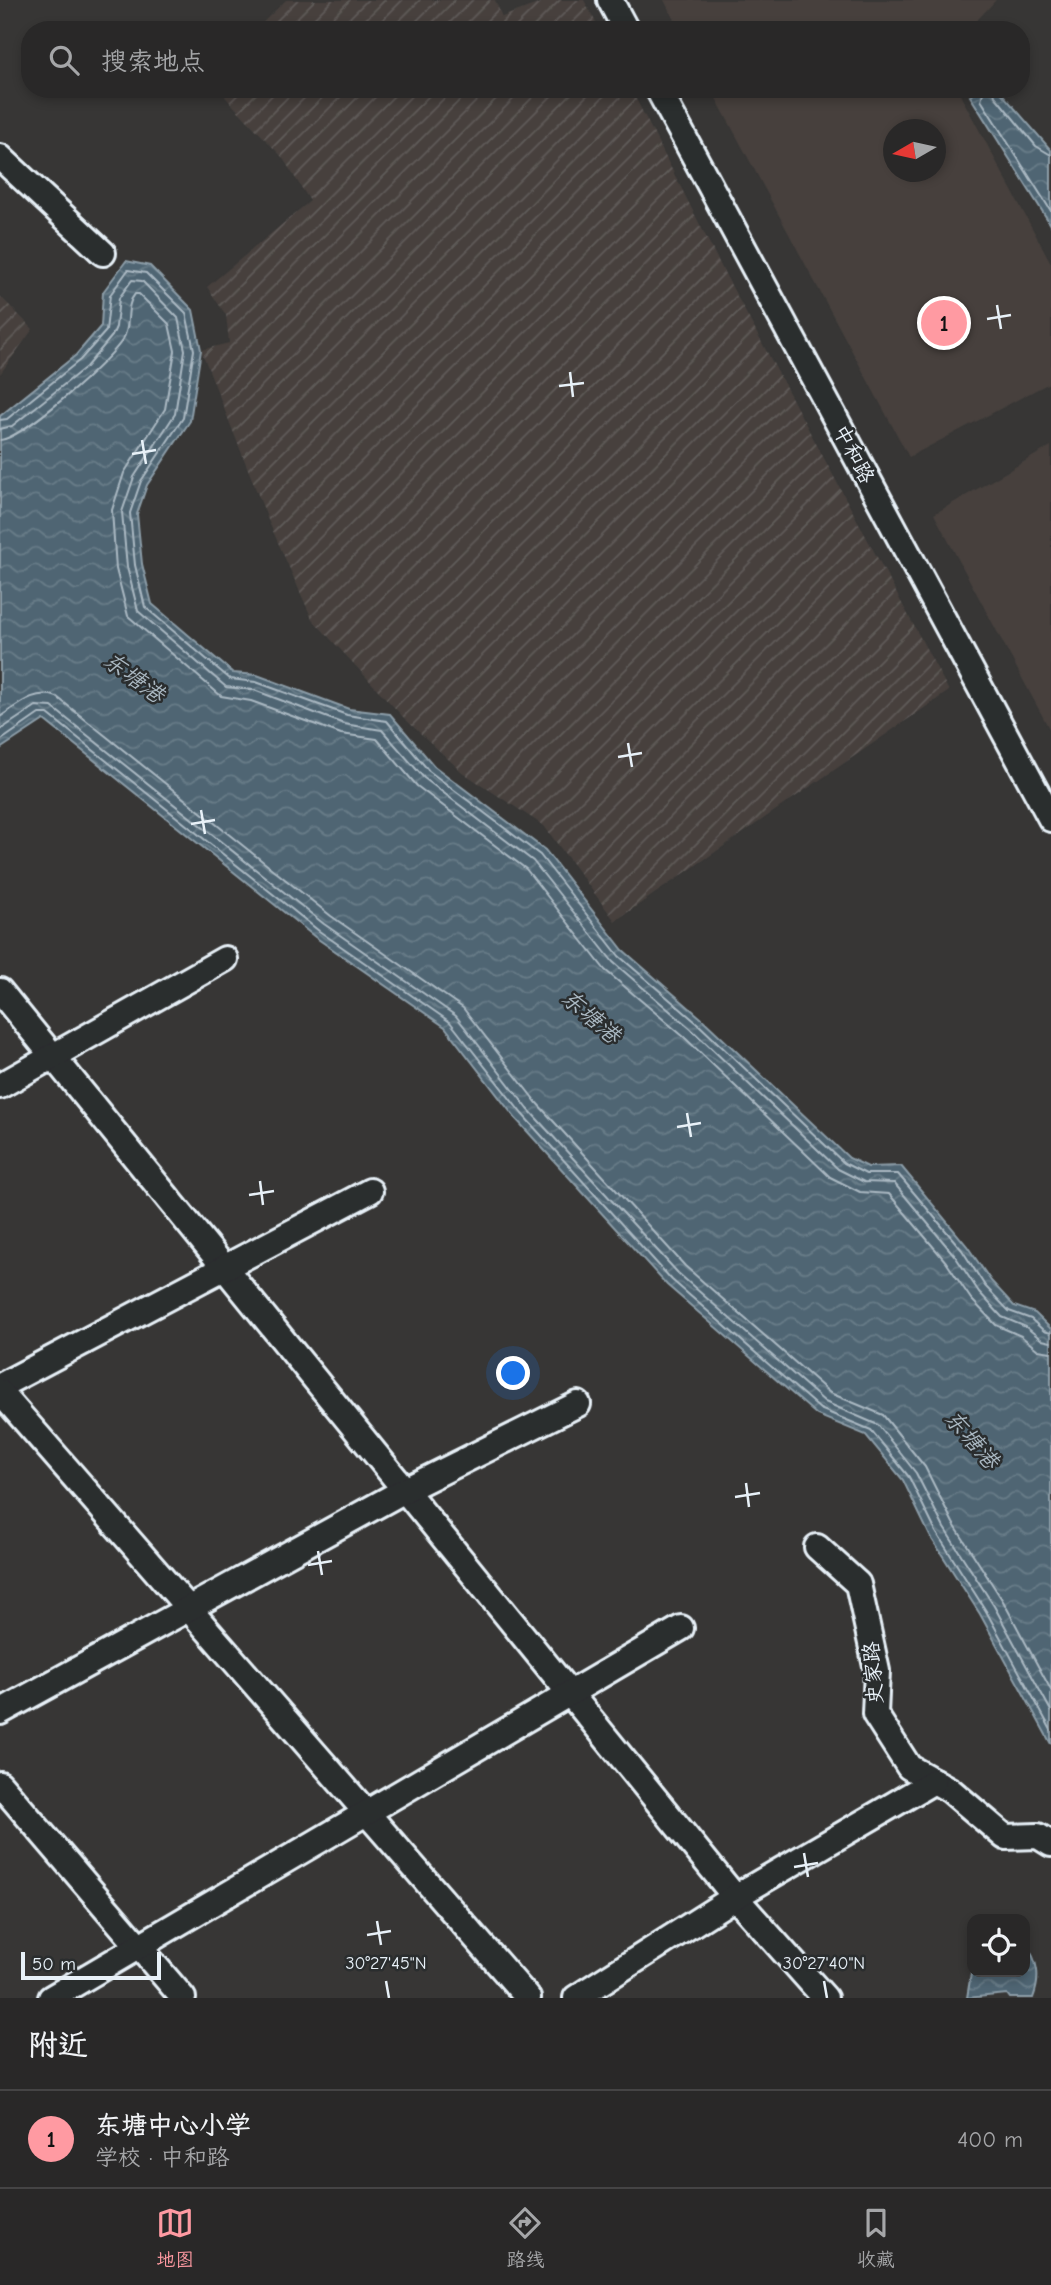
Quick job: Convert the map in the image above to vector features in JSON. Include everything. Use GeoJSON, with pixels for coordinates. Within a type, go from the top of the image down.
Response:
{"type":"FeatureCollection","features":[{"type":"Feature","properties":{"kind":"street"},"geometry":{"type":"LineString","coordinates":[[610,0],[621,21]]}},
{"type":"Feature","properties":{"kind":"street","name":"中和路"},"geometry":{"type":"LineString","coordinates":[[663,98],[1051,819]]}},
{"type":"Feature","properties":{"kind":"street"},"geometry":{"type":"LineString","coordinates":[[0,157],[103,253]]}},
{"type":"Feature","properties":{"kind":"street"},"geometry":{"type":"LineString","coordinates":[[0,1086],[225,959]]}},
{"type":"Feature","properties":{"kind":"street"},"geometry":{"type":"LineString","coordinates":[[0,991],[735,1897],[825,1998]]}},
{"type":"Feature","properties":{"kind":"street"},"geometry":{"type":"LineString","coordinates":[[0,1386],[370,1191]]}},
{"type":"Feature","properties":{"kind":"street"},"geometry":{"type":"LineString","coordinates":[[0,1392],[528,1998]]}},
{"type":"Feature","properties":{"kind":"street"},"geometry":{"type":"LineString","coordinates":[[0,1712],[405,1490],[578,1404]]}},
{"type":"Feature","properties":{"kind":"street","name":"史家路"},"geometry":{"type":"LineString","coordinates":[[817,1547],[858,1584],[877,1671],[876,1714],[909,1767],[950,1790],[1005,1837],[1038,1836],[1051,1844]]}},
{"type":"Feature","properties":{"kind":"street"},"geometry":{"type":"LineString","coordinates":[[51,1998],[681,1629]]}},
{"type":"Feature","properties":{"kind":"street"},"geometry":{"type":"LineString","coordinates":[[576,1998],[735,1897],[934,1781]]}},
{"type":"Feature","properties":{"kind":"street"},"geometry":{"type":"LineString","coordinates":[[0,1784],[183,1998]]}},
{"type":"Feature","properties":{"kind":"shaded area"},"geometry":{"type":"Polygon","coordinates":[[[286,0],[495,0],[502,17],[548,0],[584,0],[595,21],[264,21],[286,0]]]}},
{"type":"Feature","properties":{"kind":"shaded area"},"geometry":{"type":"Polygon","coordinates":[[[664,0],[996,0],[976,21],[674,21],[664,0]]]}},
{"type":"Feature","properties":{"kind":"shaded area"},"geometry":{"type":"Polygon","coordinates":[[[226,98],[636,98],[724,272],[949,691],[615,921],[544,826],[462,772],[405,719],[312,619],[268,520],[201,350],[229,343],[226,315],[207,287],[310,201],[282,157],[226,98]]]}},
{"type":"Feature","properties":{"kind":"shaded area"},"geometry":{"type":"Polygon","coordinates":[[[716,98],[962,98],[1051,263],[1051,382],[909,457],[716,98]]]}},
{"type":"Feature","properties":{"kind":"shaded area"},"geometry":{"type":"Polygon","coordinates":[[[0,296],[33,329],[0,374],[0,296]]]}},
{"type":"Feature","properties":{"kind":"shaded area"},"geometry":{"type":"Polygon","coordinates":[[[1051,446],[1051,732],[934,514],[1051,446]]]}},
{"type":"Feature","properties":{"kind":"water"},"geometry":{"type":"Polygon","coordinates":[[[971,98],[1006,98],[1051,150],[1051,225],[971,98]]]}},
{"type":"Feature","properties":{"kind":"water","name":"东塘港"},"geometry":{"type":"Polygon","coordinates":[[[126,261],[150,266],[193,310],[201,350],[190,421],[147,485],[137,514],[142,564],[152,604],[233,673],[257,675],[349,709],[390,714],[434,766],[545,850],[623,950],[701,1018],[849,1158],[868,1167],[901,1166],[967,1246],[991,1281],[1014,1306],[1035,1313],[1051,1329],[1051,1744],[980,1614],[930,1536],[903,1480],[866,1435],[817,1415],[667,1285],[516,1119],[445,1027],[315,937],[44,720],[0,749],[0,416],[76,355],[101,326],[103,292],[126,261]]]}},
{"type":"Feature","properties":{"kind":"water"},"geometry":{"type":"Polygon","coordinates":[[[1030,1951],[1037,1969],[1033,1998],[1010,1998],[1007,1994],[967,1998],[970,1977],[1030,1977],[1030,1951]]]}},
{"type":"Feature","properties":{"kind":"place","name":"东塘中心小学"},"geometry":{"type":"Point","coordinates":[944,323]}}]}
